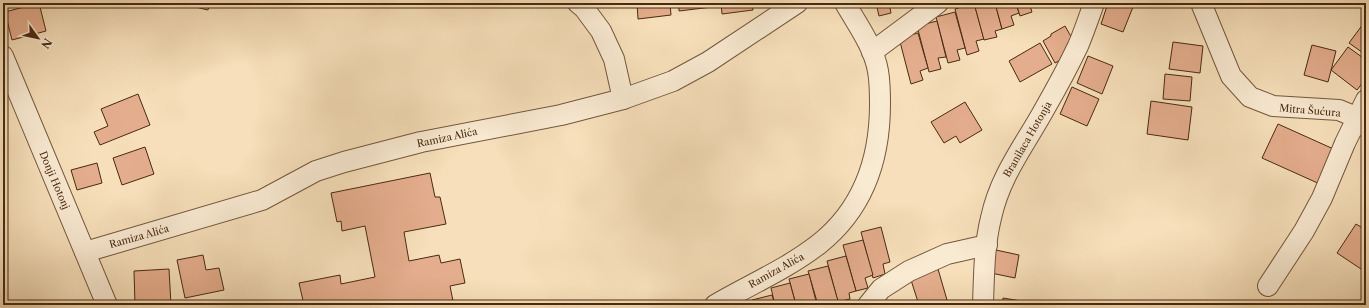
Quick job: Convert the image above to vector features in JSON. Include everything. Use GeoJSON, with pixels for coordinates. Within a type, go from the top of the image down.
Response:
{"type":"FeatureCollection","features":[{"type":"Feature","properties":{"kind":"street"},"geometry":{"type":"LineString","coordinates":[[578,3],[584,8],[601,31],[614,59],[623,99]]}},
{"type":"Feature","properties":{"kind":"street","name":"Ramiza Alića"},"geometry":{"type":"LineString","coordinates":[[85,252],[262,200],[316,172],[344,162],[421,142],[561,115],[623,99],[673,81],[708,62],[797,3]]}},
{"type":"Feature","properties":{"kind":"street","name":"Ramiza Alića"},"geometry":{"type":"LineString","coordinates":[[714,305],[795,262],[820,243],[840,226],[857,201],[869,176],[876,150],[880,118],[878,71],[872,52],[845,3]]}},
{"type":"Feature","properties":{"kind":"street"},"geometry":{"type":"LineString","coordinates":[[872,52],[938,3]]}},
{"type":"Feature","properties":{"kind":"street","name":"Branilaca Hotonja"},"geometry":{"type":"LineString","coordinates":[[983,305],[984,262],[991,217],[1005,176],[1053,95],[1078,45],[1094,3]]}},
{"type":"Feature","properties":{"kind":"street","name":"Mitra Šućura"},"geometry":{"type":"LineString","coordinates":[[1201,3],[1231,76],[1250,97],[1273,106],[1339,110],[1363,115],[1345,143],[1322,198],[1304,231],[1268,286]]}},
{"type":"Feature","properties":{"kind":"street","name":"Donji Hotonj"},"geometry":{"type":"LineString","coordinates":[[4,60],[107,305]]}},
{"type":"Feature","properties":{"kind":"street"},"geometry":{"type":"LineString","coordinates":[[868,305],[881,289],[909,271],[947,254],[987,245]]}},
{"type":"Feature","properties":{"kind":"building"},"geometry":{"type":"Polygon","coordinates":[[[39,3],[46,31],[12,40],[5,12],[39,3]]]}},
{"type":"Feature","properties":{"kind":"building"},"geometry":{"type":"Polygon","coordinates":[[[210,3],[208,10],[183,4],[210,3]]]}},
{"type":"Feature","properties":{"kind":"building"},"geometry":{"type":"Polygon","coordinates":[[[637,3],[670,3],[671,15],[638,19],[637,3]]]}},
{"type":"Feature","properties":{"kind":"building"},"geometry":{"type":"Polygon","coordinates":[[[679,3],[712,3],[712,7],[679,11],[679,3]]]}},
{"type":"Feature","properties":{"kind":"building"},"geometry":{"type":"Polygon","coordinates":[[[721,3],[752,3],[753,10],[722,14],[721,3]]]}},
{"type":"Feature","properties":{"kind":"building"},"geometry":{"type":"Polygon","coordinates":[[[876,3],[889,3],[891,13],[879,16],[876,3]]]}},
{"type":"Feature","properties":{"kind":"building"},"geometry":{"type":"Polygon","coordinates":[[[974,3],[984,39],[976,41],[979,51],[967,55],[955,9],[974,3]]]}},
{"type":"Feature","properties":{"kind":"building"},"geometry":{"type":"Polygon","coordinates":[[[974,3],[995,3],[1002,29],[995,31],[997,37],[984,40],[974,3]]]}},
{"type":"Feature","properties":{"kind":"building"},"geometry":{"type":"Polygon","coordinates":[[[995,3],[1016,3],[1019,13],[1011,16],[1014,25],[1002,29],[995,3]]]}},
{"type":"Feature","properties":{"kind":"building"},"geometry":{"type":"Polygon","coordinates":[[[1016,3],[1029,3],[1032,12],[1020,16],[1016,3]]]}},
{"type":"Feature","properties":{"kind":"building"},"geometry":{"type":"Polygon","coordinates":[[[1108,3],[1122,3],[1133,7],[1123,32],[1101,24],[1108,3]]]}},
{"type":"Feature","properties":{"kind":"building"},"geometry":{"type":"Polygon","coordinates":[[[955,12],[965,48],[957,50],[960,60],[948,63],[936,17],[955,12]]]}},
{"type":"Feature","properties":{"kind":"building"},"geometry":{"type":"Polygon","coordinates":[[[1366,20],[1366,55],[1349,43],[1366,20]]]}},
{"type":"Feature","properties":{"kind":"building"},"geometry":{"type":"Polygon","coordinates":[[[937,21],[946,57],[938,58],[941,69],[929,72],[917,26],[937,21]]]}},
{"type":"Feature","properties":{"kind":"building"},"geometry":{"type":"Polygon","coordinates":[[[1065,26],[1077,47],[1068,56],[1055,63],[1043,41],[1051,36],[1051,34],[1065,26]]]}},
{"type":"Feature","properties":{"kind":"building"},"geometry":{"type":"Polygon","coordinates":[[[918,33],[928,68],[920,71],[923,80],[911,84],[899,38],[918,33]]]}},
{"type":"Feature","properties":{"kind":"building"},"geometry":{"type":"Polygon","coordinates":[[[1173,42],[1203,46],[1200,73],[1169,69],[1173,42]]]}},
{"type":"Feature","properties":{"kind":"building"},"geometry":{"type":"Polygon","coordinates":[[[1040,43],[1052,64],[1020,82],[1009,61],[1040,43]]]}},
{"type":"Feature","properties":{"kind":"building"},"geometry":{"type":"Polygon","coordinates":[[[1312,45],[1336,51],[1328,82],[1304,75],[1312,45]]]}},
{"type":"Feature","properties":{"kind":"building"},"geometry":{"type":"Polygon","coordinates":[[[1348,47],[1366,60],[1366,78],[1357,90],[1331,70],[1348,47]]]}},
{"type":"Feature","properties":{"kind":"building"},"geometry":{"type":"Polygon","coordinates":[[[1088,56],[1113,66],[1102,94],[1077,83],[1088,56]]]}},
{"type":"Feature","properties":{"kind":"building"},"geometry":{"type":"Polygon","coordinates":[[[1165,74],[1192,77],[1190,101],[1163,99],[1165,74]]]}},
{"type":"Feature","properties":{"kind":"building"},"geometry":{"type":"Polygon","coordinates":[[[1072,87],[1099,99],[1087,126],[1060,114],[1072,87]]]}},
{"type":"Feature","properties":{"kind":"building"},"geometry":{"type":"Polygon","coordinates":[[[138,94],[150,125],[100,145],[94,132],[108,126],[101,109],[138,94]]]}},
{"type":"Feature","properties":{"kind":"building"},"geometry":{"type":"Polygon","coordinates":[[[1151,101],[1192,107],[1188,140],[1147,134],[1151,101]]]}},
{"type":"Feature","properties":{"kind":"building"},"geometry":{"type":"Polygon","coordinates":[[[965,102],[982,130],[960,143],[956,136],[944,143],[931,122],[965,102]]]}},
{"type":"Feature","properties":{"kind":"building"},"geometry":{"type":"Polygon","coordinates":[[[1278,124],[1338,151],[1322,185],[1262,158],[1278,124]]]}},
{"type":"Feature","properties":{"kind":"building"},"geometry":{"type":"Polygon","coordinates":[[[145,147],[154,174],[122,185],[113,158],[145,147]]]}},
{"type":"Feature","properties":{"kind":"building"},"geometry":{"type":"Polygon","coordinates":[[[97,163],[102,183],[77,190],[71,170],[97,163]]]}},
{"type":"Feature","properties":{"kind":"building"},"geometry":{"type":"Polygon","coordinates":[[[430,173],[435,197],[440,197],[446,224],[404,232],[409,261],[439,255],[441,263],[460,259],[465,283],[450,286],[453,301],[434,305],[304,305],[299,283],[340,275],[341,284],[375,277],[365,226],[342,231],[341,221],[337,222],[331,193],[430,173]]]}},
{"type":"Feature","properties":{"kind":"building"},"geometry":{"type":"Polygon","coordinates":[[[1356,224],[1366,230],[1366,268],[1364,271],[1337,253],[1356,224]]]}},
{"type":"Feature","properties":{"kind":"building"},"geometry":{"type":"Polygon","coordinates":[[[881,227],[890,262],[883,264],[885,274],[873,278],[861,232],[881,227]]]}},
{"type":"Feature","properties":{"kind":"building"},"geometry":{"type":"Polygon","coordinates":[[[863,240],[873,275],[865,278],[868,288],[856,291],[843,245],[863,240]]]}},
{"type":"Feature","properties":{"kind":"building"},"geometry":{"type":"Polygon","coordinates":[[[996,250],[1019,255],[1015,278],[991,273],[996,250]]]}},
{"type":"Feature","properties":{"kind":"building"},"geometry":{"type":"Polygon","coordinates":[[[203,255],[206,270],[219,268],[224,290],[185,298],[177,260],[203,255]]]}},
{"type":"Feature","properties":{"kind":"building"},"geometry":{"type":"Polygon","coordinates":[[[846,256],[856,291],[849,293],[850,299],[838,302],[827,261],[846,256]]]}},
{"type":"Feature","properties":{"kind":"building"},"geometry":{"type":"Polygon","coordinates":[[[828,266],[838,301],[830,303],[831,305],[818,305],[808,271],[828,266]]]}},
{"type":"Feature","properties":{"kind":"building"},"geometry":{"type":"Polygon","coordinates":[[[169,269],[171,305],[135,305],[134,271],[169,269]]]}},
{"type":"Feature","properties":{"kind":"building"},"geometry":{"type":"Polygon","coordinates":[[[938,269],[947,300],[932,305],[919,305],[910,277],[938,269]]]}},
{"type":"Feature","properties":{"kind":"building"},"geometry":{"type":"Polygon","coordinates":[[[809,274],[817,305],[796,305],[789,279],[809,274]]]}},
{"type":"Feature","properties":{"kind":"building"},"geometry":{"type":"Polygon","coordinates":[[[790,283],[796,305],[775,305],[771,288],[790,283]]]}},
{"type":"Feature","properties":{"kind":"building"},"geometry":{"type":"Polygon","coordinates":[[[772,295],[775,305],[754,305],[752,300],[772,295]]]}},
{"type":"Feature","properties":{"kind":"building"},"geometry":{"type":"Polygon","coordinates":[[[1003,298],[1033,303],[1032,305],[1002,305],[1003,298]]]}}]}
